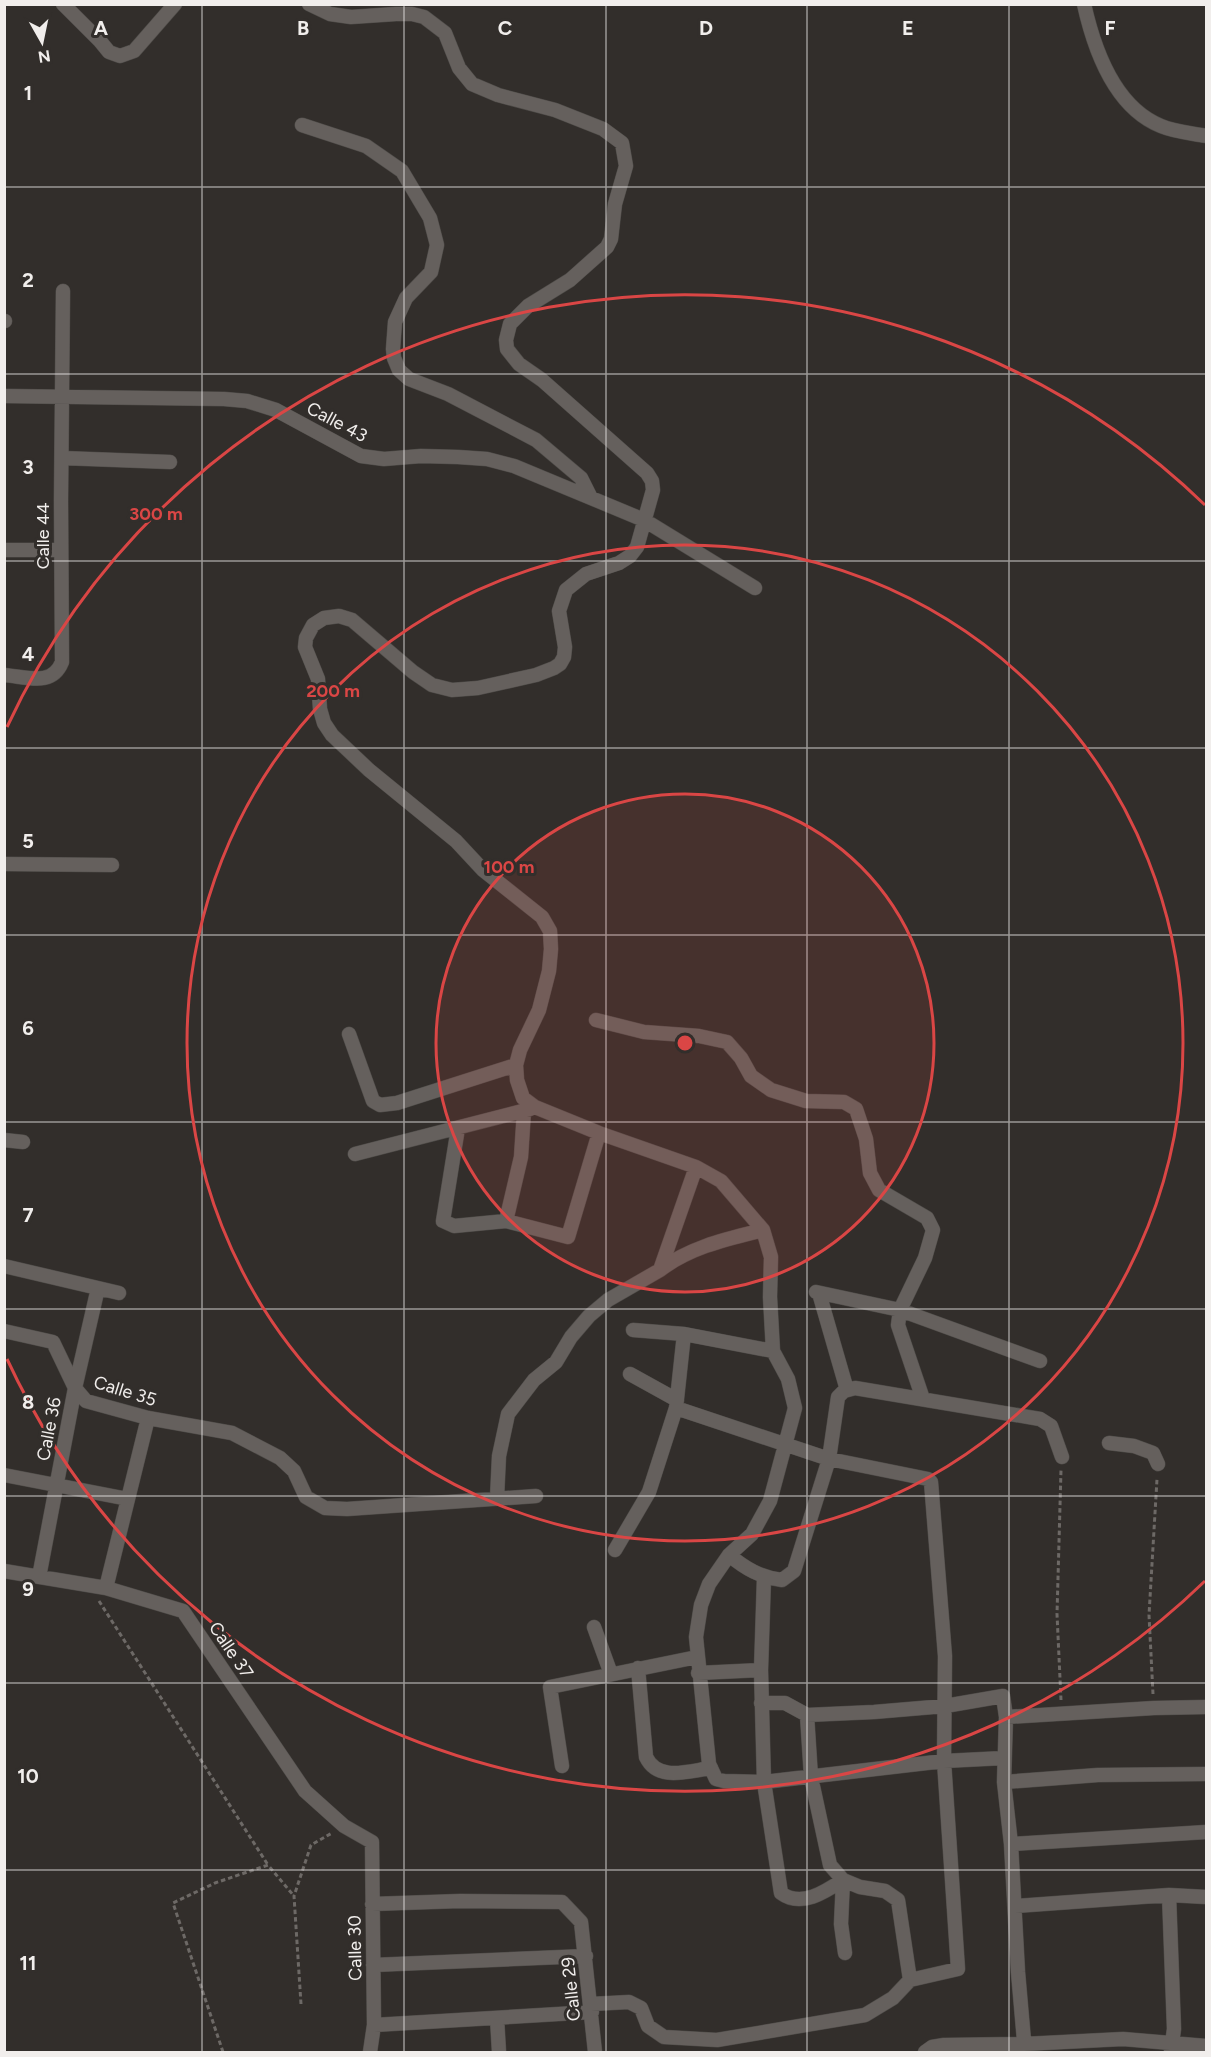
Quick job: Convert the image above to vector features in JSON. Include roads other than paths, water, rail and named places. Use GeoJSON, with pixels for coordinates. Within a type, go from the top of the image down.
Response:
{"type":"FeatureCollection","features":[{"type":"Feature","properties":{"kind":"street"},"geometry":{"type":"LineString","coordinates":[[63,4],[109,52],[120,56],[134,51],[175,4]]}},
{"type":"Feature","properties":{"kind":"street"},"geometry":{"type":"LineString","coordinates":[[309,4],[330,14],[351,17],[396,14],[424,17],[445,33],[459,68],[472,84],[498,95],[555,110],[603,129],[622,143],[626,165],[615,204],[611,239],[607,247],[570,279],[528,306],[510,324],[506,340],[507,349],[519,364],[542,380],[647,473],[652,481],[653,490],[637,548],[619,563],[586,574],[566,590],[559,611],[565,647],[564,657],[560,664],[536,675],[478,688],[452,690],[432,685],[413,672],[352,620],[339,616],[324,618],[313,625],[306,638],[307,656],[318,679],[320,709],[324,723],[332,735],[369,770],[456,841],[483,870],[542,917],[550,931],[549,971],[539,1010],[520,1050],[516,1065],[523,1098],[530,1109],[506,1221]]}},
{"type":"Feature","properties":{"kind":"street"},"geometry":{"type":"LineString","coordinates":[[1084,4],[1091,34],[1105,69],[1131,107],[1160,126],[1206,136]]}},
{"type":"Feature","properties":{"kind":"street"},"geometry":{"type":"LineString","coordinates":[[302,125],[366,146],[402,171],[430,219],[437,245],[431,272],[406,298],[395,322],[393,349],[399,370],[409,379],[448,394],[536,440],[581,478],[591,498]]}},
{"type":"Feature","properties":{"kind":"street","name":"Calle 44"},"geometry":{"type":"LineString","coordinates":[[4,675],[48,679],[58,673],[63,662],[60,550],[63,291]]}},
{"type":"Feature","properties":{"kind":"street","name":"Calle 43"},"geometry":{"type":"LineString","coordinates":[[4,396],[247,401],[276,410],[362,456],[384,459],[421,456],[486,459],[514,466],[645,520],[755,588]]}},
{"type":"Feature","properties":{"kind":"street"},"geometry":{"type":"LineString","coordinates":[[62,458],[170,462]]}},
{"type":"Feature","properties":{"kind":"street"},"geometry":{"type":"LineString","coordinates":[[4,550],[60,550]]}},
{"type":"Feature","properties":{"kind":"street"},"geometry":{"type":"LineString","coordinates":[[4,864],[112,865]]}},
{"type":"Feature","properties":{"kind":"street"},"geometry":{"type":"LineString","coordinates":[[597,1020],[644,1032],[699,1036],[727,1042],[741,1058],[750,1076],[771,1090],[806,1101],[844,1102],[856,1109],[866,1138],[870,1173],[879,1190],[927,1218],[933,1230],[925,1258],[900,1310],[898,1325],[923,1399]]}},
{"type":"Feature","properties":{"kind":"street"},"geometry":{"type":"LineString","coordinates":[[348,1034],[373,1101],[380,1106],[397,1103],[516,1065]]}},
{"type":"Feature","properties":{"kind":"street"},"geometry":{"type":"LineString","coordinates":[[355,1154],[530,1109],[696,1167],[721,1181],[763,1230],[771,1257],[770,1297],[773,1352],[788,1379],[795,1408],[771,1501],[752,1534],[729,1555],[709,1584],[701,1605],[696,1637],[698,1673],[711,1768],[716,1779],[764,1782],[944,1761],[1004,1758]]}},
{"type":"Feature","properties":{"kind":"street"},"geometry":{"type":"LineString","coordinates":[[458,1128],[443,1221],[454,1226],[506,1221],[568,1237],[599,1133]]}},
{"type":"Feature","properties":{"kind":"street"},"geometry":{"type":"LineString","coordinates":[[4,1140],[23,1142]]}},
{"type":"Feature","properties":{"kind":"street"},"geometry":{"type":"LineString","coordinates":[[660,1270],[696,1167]]}},
{"type":"Feature","properties":{"kind":"street"},"geometry":{"type":"LineString","coordinates":[[497,1498],[499,1456],[508,1414],[534,1380],[556,1362],[571,1337],[589,1316],[608,1300],[660,1270],[677,1257],[718,1241],[763,1230]]}},
{"type":"Feature","properties":{"kind":"street"},"geometry":{"type":"LineString","coordinates":[[4,1266],[119,1293]]}},
{"type":"Feature","properties":{"kind":"street","name":"Calle 36"},"geometry":{"type":"LineString","coordinates":[[39,1577],[75,1388],[98,1288]]}},
{"type":"Feature","properties":{"kind":"street"},"geometry":{"type":"LineString","coordinates":[[847,1390],[818,1292],[900,1310],[1040,1361]]}},
{"type":"Feature","properties":{"kind":"street"},"geometry":{"type":"LineString","coordinates":[[633,1329],[684,1334],[773,1352]]}},
{"type":"Feature","properties":{"kind":"street","name":"Calle 35"},"geometry":{"type":"LineString","coordinates":[[4,1330],[53,1342],[75,1388],[86,1401],[148,1418],[232,1434],[280,1458],[294,1471],[306,1497],[325,1508],[346,1509],[536,1496]]}},
{"type":"Feature","properties":{"kind":"street"},"geometry":{"type":"LineString","coordinates":[[615,1550],[649,1492],[677,1404],[684,1334]]}},
{"type":"Feature","properties":{"kind":"street"},"geometry":{"type":"LineString","coordinates":[[374,2025],[497,2018],[629,2002],[641,2007],[648,2026],[664,2037],[715,2046],[865,2015],[893,1998],[910,1980],[958,1969],[944,1761],[945,1656],[931,1482],[928,1479],[829,1459],[784,1444],[677,1404],[630,1374]]}},
{"type":"Feature","properties":{"kind":"street"},"geometry":{"type":"LineString","coordinates":[[729,1555],[746,1569],[764,1577],[782,1580],[794,1571],[829,1459],[838,1397],[847,1390],[855,1388],[1040,1419],[1051,1426],[1062,1457]]}},
{"type":"Feature","properties":{"kind":"street"},"geometry":{"type":"LineString","coordinates":[[106,1588],[148,1418]]}},
{"type":"Feature","properties":{"kind":"street"},"geometry":{"type":"LineString","coordinates":[[1109,1443],[1134,1446],[1153,1453],[1158,1464]]}},
{"type":"Feature","properties":{"kind":"street"},"geometry":{"type":"LineString","coordinates":[[4,1475],[128,1499]]}},
{"type":"Feature","properties":{"kind":"street","name":"Calle 37"},"geometry":{"type":"LineString","coordinates":[[4,1571],[106,1588],[183,1611],[305,1791],[344,1826],[372,1842]]}},
{"type":"Feature","properties":{"kind":"street"},"geometry":{"type":"LineString","coordinates":[[764,1577],[761,1670],[764,1782],[781,1893],[798,1899],[817,1896],[843,1880]]}},
{"type":"Feature","properties":{"kind":"street"},"geometry":{"type":"LineString","coordinates":[[594,1628],[611,1674]]}},
{"type":"Feature","properties":{"kind":"street"},"geometry":{"type":"LineString","coordinates":[[562,1766],[550,1687],[697,1657]]}},
{"type":"Feature","properties":{"kind":"street"},"geometry":{"type":"LineString","coordinates":[[638,1668],[646,1757],[650,1765],[666,1774],[711,1768]]}},
{"type":"Feature","properties":{"kind":"street"},"geometry":{"type":"LineString","coordinates":[[698,1673],[761,1670]]}},
{"type":"Feature","properties":{"kind":"street"},"geometry":{"type":"LineString","coordinates":[[761,1703],[785,1703],[807,1715],[945,1706],[1003,1696],[1006,1717],[1004,1782],[1011,1844],[1024,2048]]}},
{"type":"Feature","properties":{"kind":"street"},"geometry":{"type":"LineString","coordinates":[[1006,1717],[1206,1707]]}},
{"type":"Feature","properties":{"kind":"street"},"geometry":{"type":"LineString","coordinates":[[807,1715],[811,1777],[830,1865],[843,1880],[860,1887],[885,1891],[898,1900],[910,1980]]}},
{"type":"Feature","properties":{"kind":"street"},"geometry":{"type":"LineString","coordinates":[[1004,1782],[1098,1775],[1206,1774]]}},
{"type":"Feature","properties":{"kind":"street"},"geometry":{"type":"LineString","coordinates":[[1011,1844],[1206,1832]]}},
{"type":"Feature","properties":{"kind":"street","name":"Calle 30"},"geometry":{"type":"LineString","coordinates":[[370,2052],[374,2025],[372,1842]]}},
{"type":"Feature","properties":{"kind":"street"},"geometry":{"type":"LineString","coordinates":[[843,1880],[841,1924],[845,1953]]}},
{"type":"Feature","properties":{"kind":"street"},"geometry":{"type":"LineString","coordinates":[[1015,1906],[1169,1895],[1206,1897]]}},
{"type":"Feature","properties":{"kind":"street"},"geometry":{"type":"LineString","coordinates":[[1169,1895],[1174,2028],[1172,2048]]}},
{"type":"Feature","properties":{"kind":"street","name":"Calle 29"},"geometry":{"type":"LineString","coordinates":[[372,1904],[460,1901],[562,1902],[582,1922],[595,2052]]}},
{"type":"Feature","properties":{"kind":"street"},"geometry":{"type":"LineString","coordinates":[[373,1965],[586,1956]]}},
{"type":"Feature","properties":{"kind":"street"},"geometry":{"type":"LineString","coordinates":[[497,2018],[498,2052]]}},
{"type":"Feature","properties":{"kind":"street"},"geometry":{"type":"LineString","coordinates":[[925,2052],[932,2047],[944,2045],[1024,2048],[1123,2039],[1172,2048],[1206,2046]]}}]}
